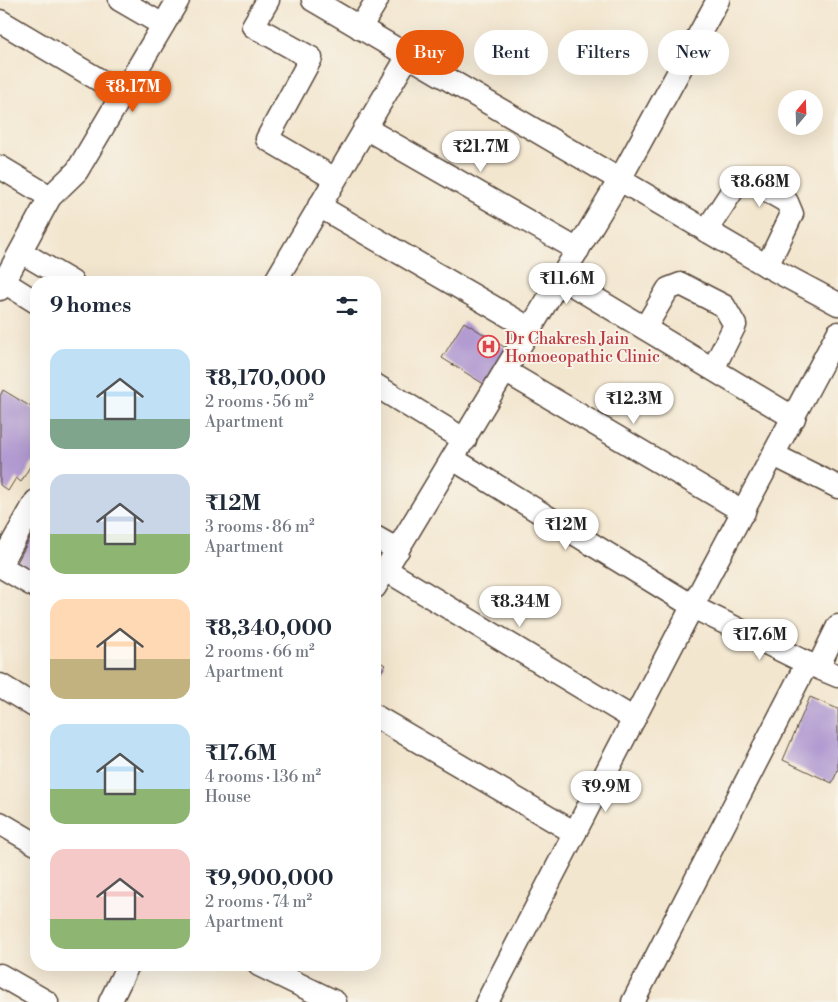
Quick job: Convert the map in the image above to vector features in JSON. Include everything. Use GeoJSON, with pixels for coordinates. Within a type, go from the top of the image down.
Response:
{"type":"FeatureCollection","features":[{"type":"Feature","properties":{"kind":"street"},"geometry":{"type":"LineString","coordinates":[[120,0],[163,26]]}},
{"type":"Feature","properties":{"kind":"street"},"geometry":{"type":"LineString","coordinates":[[30,299],[2,286],[50,197],[77,171],[178,0]]}},
{"type":"Feature","properties":{"kind":"street"},"geometry":{"type":"LineString","coordinates":[[268,0],[254,26],[311,58],[268,139],[335,179]]}},
{"type":"Feature","properties":{"kind":"street"},"geometry":{"type":"LineString","coordinates":[[313,0],[396,49]]}},
{"type":"Feature","properties":{"kind":"street"},"geometry":{"type":"LineString","coordinates":[[360,28],[377,0]]}},
{"type":"Feature","properties":{"kind":"street"},"geometry":{"type":"LineString","coordinates":[[381,576],[619,180],[718,0]]}},
{"type":"Feature","properties":{"kind":"street"},"geometry":{"type":"LineString","coordinates":[[0,21],[123,94]]}},
{"type":"Feature","properties":{"kind":"street"},"geometry":{"type":"LineString","coordinates":[[278,276],[397,75]]}},
{"type":"Feature","properties":{"kind":"street"},"geometry":{"type":"LineString","coordinates":[[440,75],[706,231],[838,304]]}},
{"type":"Feature","properties":{"kind":"street"},"geometry":{"type":"LineString","coordinates":[[365,128],[578,250]]}},
{"type":"Feature","properties":{"kind":"street"},"geometry":{"type":"LineString","coordinates":[[0,167],[50,197]]}},
{"type":"Feature","properties":{"kind":"street"},"geometry":{"type":"LineString","coordinates":[[706,231],[738,182],[749,180],[788,202],[792,214],[767,266]]}},
{"type":"Feature","properties":{"kind":"street"},"geometry":{"type":"LineString","coordinates":[[319,206],[530,329]]}},
{"type":"Feature","properties":{"kind":"street"},"geometry":{"type":"LineString","coordinates":[[22,252],[62,276]]}},
{"type":"Feature","properties":{"kind":"street"},"geometry":{"type":"LineString","coordinates":[[561,278],[794,418]]}},
{"type":"Feature","properties":{"kind":"street"},"geometry":{"type":"LineString","coordinates":[[645,328],[668,289],[681,284],[724,306],[734,325],[713,369]]}},
{"type":"Feature","properties":{"kind":"street"},"geometry":{"type":"LineString","coordinates":[[487,1002],[692,607],[838,333]]}},
{"type":"Feature","properties":{"kind":"street"},"geometry":{"type":"LineString","coordinates":[[505,371],[744,512]]}},
{"type":"Feature","properties":{"kind":"street"},"geometry":{"type":"LineString","coordinates":[[381,389],[464,440]]}},
{"type":"Feature","properties":{"kind":"street"},"geometry":{"type":"LineString","coordinates":[[774,455],[838,487]]}},
{"type":"Feature","properties":{"kind":"street"},"geometry":{"type":"LineString","coordinates":[[453,459],[692,607],[821,669]]}},
{"type":"Feature","properties":{"kind":"street"},"geometry":{"type":"LineString","coordinates":[[30,512],[0,566],[30,584]]}},
{"type":"Feature","properties":{"kind":"street"},"geometry":{"type":"LineString","coordinates":[[381,540],[398,550]]}},
{"type":"Feature","properties":{"kind":"street"},"geometry":{"type":"LineString","coordinates":[[381,579],[634,718]]}},
{"type":"Feature","properties":{"kind":"street"},"geometry":{"type":"LineString","coordinates":[[633,1002],[821,669],[838,626]]}},
{"type":"Feature","properties":{"kind":"street"},"geometry":{"type":"LineString","coordinates":[[0,685],[30,702]]}},
{"type":"Feature","properties":{"kind":"street"},"geometry":{"type":"LineString","coordinates":[[381,720],[574,833]]}},
{"type":"Feature","properties":{"kind":"street"},"geometry":{"type":"LineString","coordinates":[[0,823],[30,840]]}},
{"type":"Feature","properties":{"kind":"street"},"geometry":{"type":"LineString","coordinates":[[110,1002],[125,971]]}},
{"type":"Feature","properties":{"kind":"street"},"geometry":{"type":"LineString","coordinates":[[268,971],[307,996],[335,1002]]}},
{"type":"Feature","properties":{"kind":"street"},"geometry":{"type":"LineString","coordinates":[[0,975],[47,1002]]}},
{"type":"Feature","properties":{"kind":"building"},"geometry":{"type":"Polygon","coordinates":[[[464,322],[509,350],[487,386],[442,358],[464,322]]]}},
{"type":"Feature","properties":{"kind":"building"},"geometry":{"type":"Polygon","coordinates":[[[3,390],[30,406],[30,466],[21,482],[16,478],[8,491],[0,485],[0,396],[3,390]]]}},
{"type":"Feature","properties":{"kind":"building"},"geometry":{"type":"Polygon","coordinates":[[[30,538],[30,572],[16,564],[30,538]]]}},
{"type":"Feature","properties":{"kind":"building"},"geometry":{"type":"Polygon","coordinates":[[[381,663],[385,665],[381,672],[381,663]]]}},
{"type":"Feature","properties":{"kind":"building"},"geometry":{"type":"Polygon","coordinates":[[[810,697],[838,709],[838,770],[832,783],[783,760],[810,697]]]}},
{"type":"Feature","properties":{"kind":"place","name":"Dr Chakresh Jain Homoeopathic Clinic"},"geometry":{"type":"Point","coordinates":[489,347]}}]}
